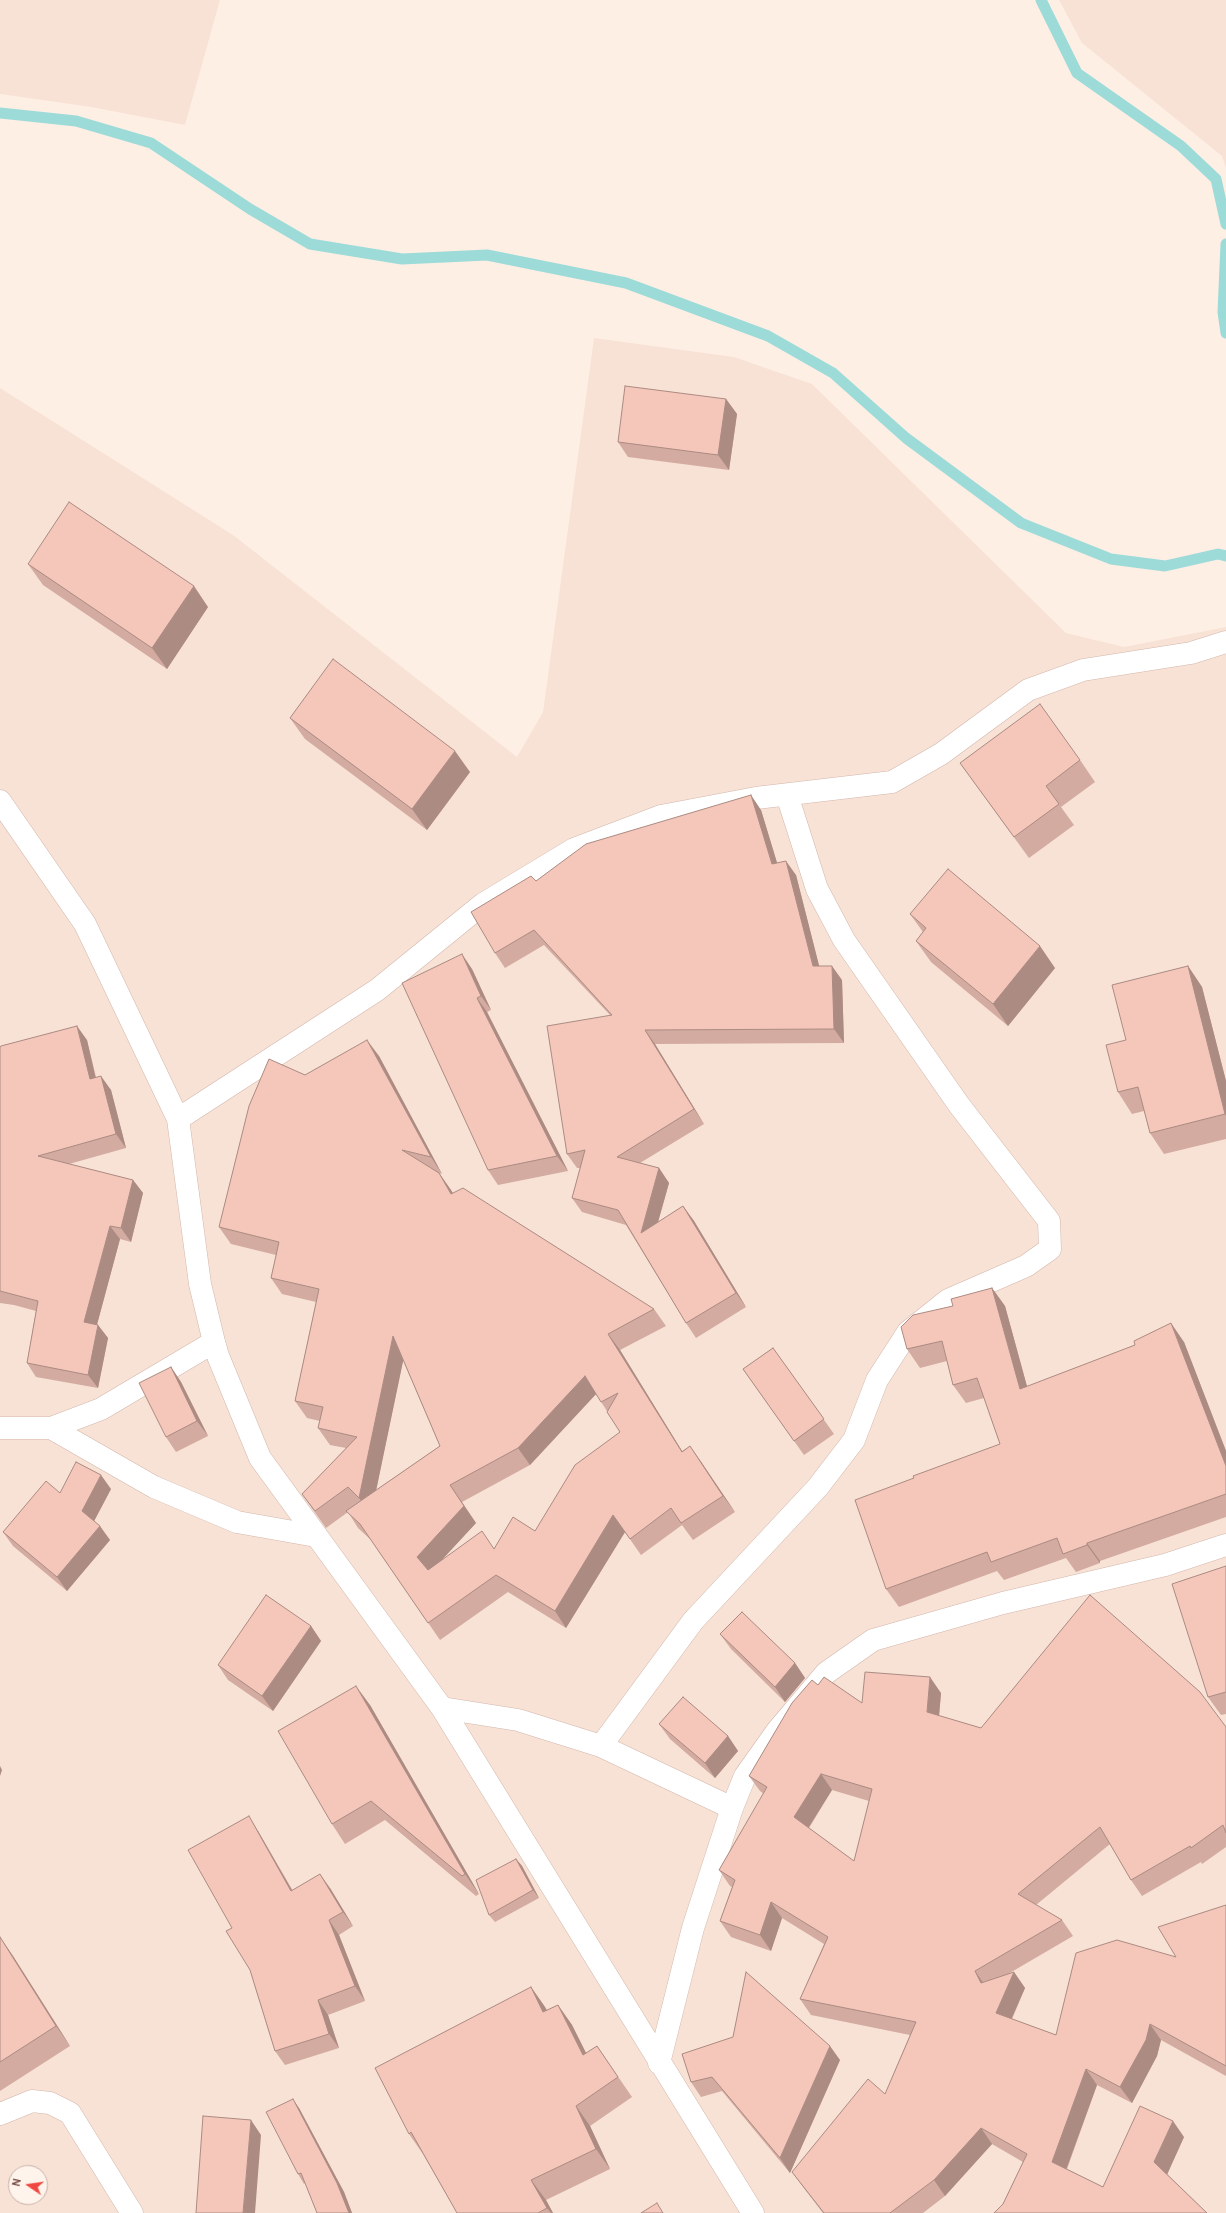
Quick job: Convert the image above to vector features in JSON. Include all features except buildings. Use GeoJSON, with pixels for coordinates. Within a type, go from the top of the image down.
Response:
{"type":"FeatureCollection","features":[{"type":"Feature","properties":{"kind":"street"},"geometry":{"type":"LineString","coordinates":[[178,1119],[377,990],[483,904],[574,849],[661,816],[756,798],[892,782],[941,754],[1028,690],[1083,670],[1191,653],[1226,642]]}},
{"type":"Feature","properties":{"kind":"street"},"geometry":{"type":"LineString","coordinates":[[601,1746],[693,1621],[818,1487],[850,1446],[854,1440],[877,1380],[908,1332],[948,1300],[1026,1266],[1050,1248],[1049,1221],[959,1105],[844,940],[818,888],[787,795]]}},
{"type":"Feature","properties":{"kind":"street"},"geometry":{"type":"LineString","coordinates":[[0,801],[85,924],[178,1119],[200,1284],[214,1342],[218,1356],[260,1458],[442,1708],[658,2063],[752,2213]]}},
{"type":"Feature","properties":{"kind":"street"},"geometry":{"type":"LineString","coordinates":[[0,1428],[51,1428],[101,1409],[214,1342]]}},
{"type":"Feature","properties":{"kind":"street"},"geometry":{"type":"LineString","coordinates":[[51,1428],[154,1487],[237,1522],[316,1536]]}},
{"type":"Feature","properties":{"kind":"street"},"geometry":{"type":"LineString","coordinates":[[658,2063],[693,1928],[732,1808],[745,1776],[782,1725],[826,1673],[873,1640],[1003,1603],[1165,1565],[1226,1545]]}},
{"type":"Feature","properties":{"kind":"street"},"geometry":{"type":"LineString","coordinates":[[442,1708],[518,1720],[601,1746],[732,1808]]}},
{"type":"Feature","properties":{"kind":"street"},"geometry":{"type":"LineString","coordinates":[[0,2114],[32,2101],[50,2103],[70,2113],[132,2213]]}},
{"type":"Feature","properties":{"kind":"shaded area"},"geometry":{"type":"Polygon","coordinates":[[[0,0],[220,0],[185,125],[91,107],[0,94],[0,0]]]}},
{"type":"Feature","properties":{"kind":"shaded area"},"geometry":{"type":"Polygon","coordinates":[[[1059,0],[1226,0],[1226,168],[1222,156],[1082,43],[1059,0]]]}},
{"type":"Feature","properties":{"kind":"shaded area"},"geometry":{"type":"Polygon","coordinates":[[[594,338],[734,357],[812,384],[1066,633],[1124,647],[1226,627],[1226,2213],[0,2213],[0,388],[233,535],[517,757],[543,712],[594,338]]]}},
{"type":"Feature","properties":{"kind":"waterway"},"geometry":{"type":"LineString","coordinates":[[1041,0],[1077,73],[1181,146],[1216,179],[1226,224]]}},
{"type":"Feature","properties":{"kind":"waterway"},"geometry":{"type":"LineString","coordinates":[[0,113],[76,121],[151,143],[250,209],[310,244],[402,259],[487,255],[626,283],[768,336],[833,373],[906,438],[1021,523],[1111,559],[1165,566],[1218,554],[1226,556]]}},
{"type":"Feature","properties":{"kind":"waterway"},"geometry":{"type":"LineString","coordinates":[[1226,244],[1223,312],[1226,333]]}}]}
